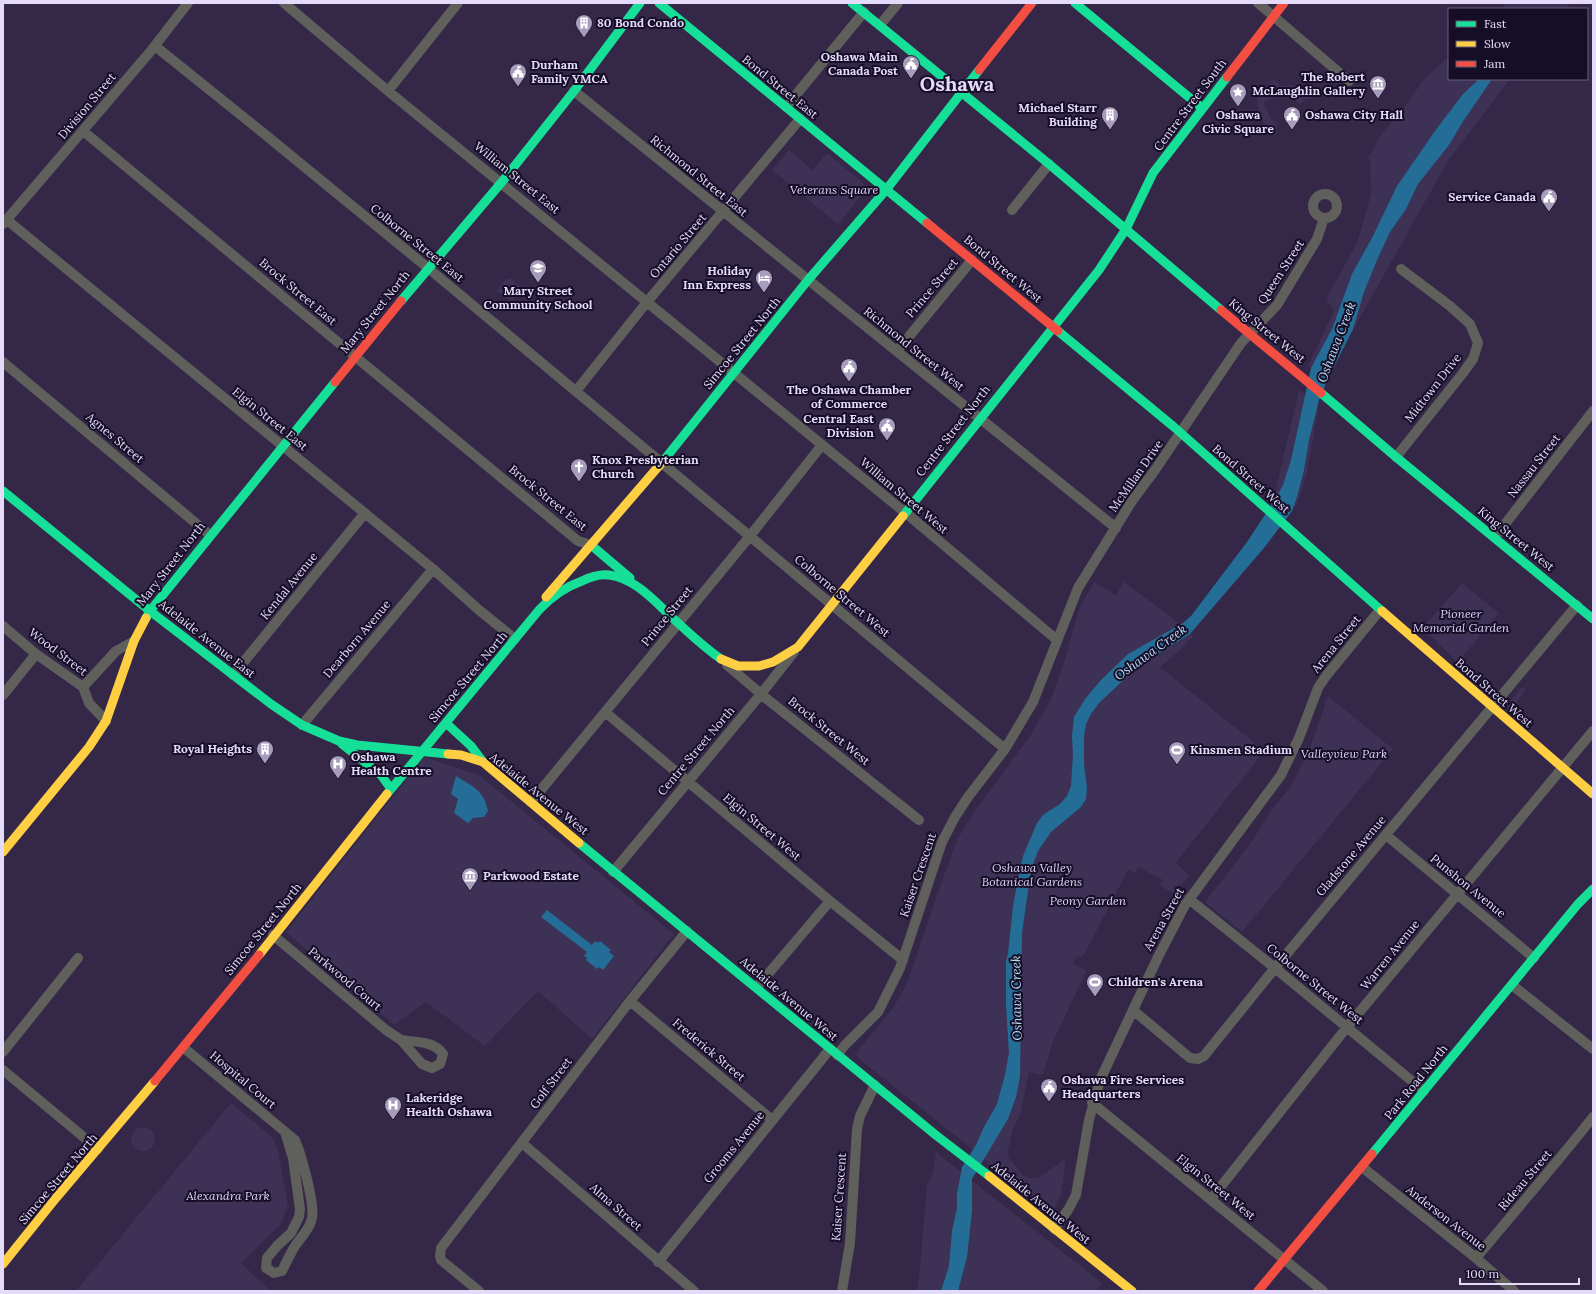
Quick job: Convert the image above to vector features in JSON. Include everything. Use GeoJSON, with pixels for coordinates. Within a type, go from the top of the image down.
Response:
{"type":"FeatureCollection","features":[{"type":"Feature","properties":{"kind":"main road","name":"Mary Street North"},"geometry":{"type":"LineString","coordinates":[[3,852],[89,747],[106,721],[134,640],[150,611],[210,535],[284,447],[355,357],[428,268],[501,183],[640,3]]}},
{"type":"Feature","properties":{"kind":"main road","name":"Bond Street East"},"geometry":{"type":"LineString","coordinates":[[659,3],[886,190]]}},
{"type":"Feature","properties":{"kind":"main road","name":"King Street West"},"geometry":{"type":"LineString","coordinates":[[852,3],[1049,164],[1250,334],[1304,377],[1396,457],[1577,605],[1592,615]]}},
{"type":"Feature","properties":{"kind":"main road","name":"Simcoe Street North"},"geometry":{"type":"LineString","coordinates":[[541,608],[548,592],[591,545],[662,462],[808,280],[886,190],[1032,3]]}},
{"type":"Feature","properties":{"kind":"main road"},"geometry":{"type":"LineString","coordinates":[[1075,3],[1202,108]]}},
{"type":"Feature","properties":{"kind":"main road","name":"Centre Street South"},"geometry":{"type":"LineString","coordinates":[[1126,229],[1153,173],[1284,3]]}},
{"type":"Feature","properties":{"kind":"main road","name":"Bond Street West"},"geometry":{"type":"LineString","coordinates":[[886,190],[1053,326],[1181,433],[1380,610],[1593,794]]}},
{"type":"Feature","properties":{"kind":"main road","name":"Centre Street North"},"geometry":{"type":"LineString","coordinates":[[761,666],[778,660],[798,647],[1099,270],[1126,229]]}},
{"type":"Feature","properties":{"kind":"main road","name":"Adelaide Avenue East"},"geometry":{"type":"LineString","coordinates":[[3,491],[150,611],[233,675],[302,725],[339,741],[357,745],[422,751]]}},
{"type":"Feature","properties":{"kind":"main road"},"geometry":{"type":"LineString","coordinates":[[591,545],[625,573],[646,593]]}},
{"type":"Feature","properties":{"kind":"main road","name":"Brock Street West"},"geometry":{"type":"LineString","coordinates":[[593,576],[609,575],[621,578],[646,593],[678,623],[724,662],[746,667],[761,666]]}},
{"type":"Feature","properties":{"kind":"main road","name":"Simcoe Street North"},"geometry":{"type":"LineString","coordinates":[[3,1264],[184,1048],[391,789],[541,608],[571,584],[593,576]]}},
{"type":"Feature","properties":{"kind":"main road"},"geometry":{"type":"LineString","coordinates":[[446,723],[471,746],[483,762]]}},
{"type":"Feature","properties":{"kind":"main road"},"geometry":{"type":"LineString","coordinates":[[339,741],[381,775],[391,789]]}},
{"type":"Feature","properties":{"kind":"main road","name":"Adelaide Avenue West"},"geometry":{"type":"LineString","coordinates":[[422,751],[461,755],[483,762],[613,872],[937,1136],[1132,1291]]}},
{"type":"Feature","properties":{"kind":"main road","name":"Park Road North"},"geometry":{"type":"LineString","coordinates":[[1258,1291],[1578,904],[1592,891]]}},
{"type":"Feature","properties":{"kind":"street","name":"Division Street"},"geometry":{"type":"LineString","coordinates":[[5,222],[155,46],[188,3]]}},
{"type":"Feature","properties":{"kind":"street","name":"William Street East"},"geometry":{"type":"LineString","coordinates":[[284,3],[388,91],[734,373]]}},
{"type":"Feature","properties":{"kind":"street"},"geometry":{"type":"LineString","coordinates":[[388,91],[458,3]]}},
{"type":"Feature","properties":{"kind":"street"},"geometry":{"type":"LineString","coordinates":[[880,25],[898,3]]}},
{"type":"Feature","properties":{"kind":"street"},"geometry":{"type":"LineString","coordinates":[[1258,3],[1349,81]]}},
{"type":"Feature","properties":{"kind":"street"},"geometry":{"type":"LineString","coordinates":[[786,107],[864,12]]}},
{"type":"Feature","properties":{"kind":"street","name":"Colborne Street East"},"geometry":{"type":"LineString","coordinates":[[155,46],[428,268],[662,462]]}},
{"type":"Feature","properties":{"kind":"street","name":"Richmond Street East"},"geometry":{"type":"LineString","coordinates":[[574,90],[723,213],[808,280]]}},
{"type":"Feature","properties":{"kind":"street","name":"Ontario Street"},"geometry":{"type":"LineString","coordinates":[[576,391],[647,302],[723,213],[800,119]]}},
{"type":"Feature","properties":{"kind":"street","name":"Brock Street East"},"geometry":{"type":"LineString","coordinates":[[83,131],[578,541],[591,545]]}},
{"type":"Feature","properties":{"kind":"street"},"geometry":{"type":"LineString","coordinates":[[1012,210],[1049,164]]}},
{"type":"Feature","properties":{"kind":"street","name":"Queen Street"},"geometry":{"type":"LineString","coordinates":[[1250,334],[1277,305],[1317,239],[1324,218]]}},
{"type":"Feature","properties":{"kind":"street","name":"Elgin Street East"},"geometry":{"type":"LineString","coordinates":[[5,222],[365,513],[515,639]]}},
{"type":"Feature","properties":{"kind":"street","name":"Prince Street"},"geometry":{"type":"LineString","coordinates":[[897,351],[972,260]]}},
{"type":"Feature","properties":{"kind":"street","name":"Midtown Drive"},"geometry":{"type":"LineString","coordinates":[[1396,457],[1473,359],[1478,342],[1470,324],[1450,306],[1401,269]]}},
{"type":"Feature","properties":{"kind":"street","name":"Richmond Street West"},"geometry":{"type":"LineString","coordinates":[[808,280],[1116,528]]}},
{"type":"Feature","properties":{"kind":"street","name":"McMillan Drive"},"geometry":{"type":"LineString","coordinates":[[1057,640],[1078,588],[1132,501],[1181,433],[1241,343],[1250,334]]}},
{"type":"Feature","properties":{"kind":"street","name":"Agnes Street"},"geometry":{"type":"LineString","coordinates":[[3,362],[210,535]]}},
{"type":"Feature","properties":{"kind":"street","name":"William Street West"},"geometry":{"type":"LineString","coordinates":[[734,373],[906,513],[1057,640]]}},
{"type":"Feature","properties":{"kind":"street","name":"Nassau Street"},"geometry":{"type":"LineString","coordinates":[[1495,538],[1593,411]]}},
{"type":"Feature","properties":{"kind":"street","name":"Prince Street"},"geometry":{"type":"LineString","coordinates":[[531,802],[822,445]]}},
{"type":"Feature","properties":{"kind":"street","name":"Colborne Street West"},"geometry":{"type":"LineString","coordinates":[[662,462],[1005,749]]}},
{"type":"Feature","properties":{"kind":"street","name":"Kendal Avenue"},"geometry":{"type":"LineString","coordinates":[[233,675],[365,513]]}},
{"type":"Feature","properties":{"kind":"street","name":"Dearborn Avenue"},"geometry":{"type":"LineString","coordinates":[[302,725],[432,569]]}},
{"type":"Feature","properties":{"kind":"street","name":"Gladstone Avenue"},"geometry":{"type":"LineString","coordinates":[[1133,1010],[1190,1058],[1198,1059],[1204,1056],[1275,968],[1577,605]]}},
{"type":"Feature","properties":{"kind":"street","name":"Arena Street"},"geometry":{"type":"LineString","coordinates":[[1054,1229],[1068,1210],[1076,1195],[1092,1103],[1100,1080],[1176,920],[1189,899],[1281,775],[1318,688],[1326,676],[1380,610]]}},
{"type":"Feature","properties":{"kind":"street","name":"Wood Street"},"geometry":{"type":"LineString","coordinates":[[3,626],[36,654],[83,687],[89,703],[106,721]]}},
{"type":"Feature","properties":{"kind":"street","name":"Mary Street North"},"geometry":{"type":"LineString","coordinates":[[83,687],[116,651],[134,640]]}},
{"type":"Feature","properties":{"kind":"street","name":"Kaiser Crescent"},"geometry":{"type":"LineString","coordinates":[[834,1052],[845,1045],[878,1012],[900,968],[942,842],[955,817],[968,797],[1005,749],[1033,702],[1056,646],[1057,640]]}},
{"type":"Feature","properties":{"kind":"street","name":"Centre Street North"},"geometry":{"type":"LineString","coordinates":[[613,872],[761,694],[798,647]]}},
{"type":"Feature","properties":{"kind":"street"},"geometry":{"type":"LineString","coordinates":[[3,695],[36,654]]}},
{"type":"Feature","properties":{"kind":"street","name":"Brock Street West"},"geometry":{"type":"LineString","coordinates":[[724,662],[761,694],[919,820]]}},
{"type":"Feature","properties":{"kind":"street","name":"Elgin Street West"},"geometry":{"type":"LineString","coordinates":[[605,712],[687,782],[903,960]]}},
{"type":"Feature","properties":{"kind":"street","name":"Warren Avenue"},"geometry":{"type":"LineString","coordinates":[[1211,1199],[1347,1027],[1593,731]]}},
{"type":"Feature","properties":{"kind":"street","name":"Punshon Avenue"},"geometry":{"type":"LineString","coordinates":[[1386,835],[1534,958]]}},
{"type":"Feature","properties":{"kind":"street","name":"Colborne Street West"},"geometry":{"type":"LineString","coordinates":[[1189,899],[1424,1091]]}},
{"type":"Feature","properties":{"kind":"street"},"geometry":{"type":"LineString","coordinates":[[756,987],[830,901]]}},
{"type":"Feature","properties":{"kind":"street","name":"Golf Street"},"geometry":{"type":"LineString","coordinates":[[479,1291],[441,1260],[441,1248],[630,1001],[687,931]]}},
{"type":"Feature","properties":{"kind":"street","name":"Parkwood Court"},"geometry":{"type":"LineString","coordinates":[[273,935],[386,1030],[401,1040]]}},
{"type":"Feature","properties":{"kind":"street"},"geometry":{"type":"LineString","coordinates":[[3,1052],[78,958]]}},
{"type":"Feature","properties":{"kind":"street"},"geometry":{"type":"LineString","coordinates":[[1512,985],[1593,1049]]}},
{"type":"Feature","properties":{"kind":"street","name":"Frederick Street"},"geometry":{"type":"LineString","coordinates":[[630,1001],[772,1120]]}},
{"type":"Feature","properties":{"kind":"street","name":"Hospital Court"},"geometry":{"type":"LineString","coordinates":[[184,1048],[295,1140],[301,1154],[312,1217],[306,1232],[295,1246],[282,1271],[274,1273],[266,1268],[267,1258],[291,1233],[299,1217],[300,1210],[293,1158],[285,1132]]}},
{"type":"Feature","properties":{"kind":"street","name":"Grooms Avenue"},"geometry":{"type":"LineString","coordinates":[[658,1262],[772,1120],[834,1052]]}},
{"type":"Feature","properties":{"kind":"street"},"geometry":{"type":"LineString","coordinates":[[3,1070],[98,1149]]}},
{"type":"Feature","properties":{"kind":"street","name":"Kaiser Crescent"},"geometry":{"type":"LineString","coordinates":[[842,1291],[850,1243],[857,1129],[860,1116],[875,1085]]}},
{"type":"Feature","properties":{"kind":"street","name":"Elgin Street West"},"geometry":{"type":"LineString","coordinates":[[1092,1103],[1323,1291]]}},
{"type":"Feature","properties":{"kind":"street","name":"Rideau Street"},"geometry":{"type":"LineString","coordinates":[[1476,1258],[1593,1118]]}},
{"type":"Feature","properties":{"kind":"street","name":"Alma Street"},"geometry":{"type":"LineString","coordinates":[[522,1143],[658,1262],[694,1291]]}},
{"type":"Feature","properties":{"kind":"street","name":"Anderson Avenue"},"geometry":{"type":"LineString","coordinates":[[1362,1167],[1476,1258],[1514,1291]]}},
{"type":"Feature","properties":{"kind":"green space"},"geometry":{"type":"Polygon","coordinates":[[[1506,3],[1571,3],[1567,8],[1503,8],[1506,3]]]}},
{"type":"Feature","properties":{"kind":"green space"},"geometry":{"type":"Polygon","coordinates":[[[1448,57],[1448,80],[1509,80],[1449,159],[1325,380],[1308,366],[1334,311],[1326,299],[1357,243],[1371,194],[1370,159],[1368,158],[1382,133],[1402,110],[1425,78],[1448,57]]]}},
{"type":"Feature","properties":{"kind":"green space"},"geometry":{"type":"Polygon","coordinates":[[[1275,79],[1281,86],[1295,85],[1305,93],[1310,93],[1311,98],[1305,99],[1301,105],[1296,101],[1295,90],[1278,95],[1264,103],[1272,121],[1274,120],[1277,126],[1275,136],[1263,122],[1259,112],[1257,94],[1262,91],[1265,93],[1271,89],[1268,84],[1275,79]]]}},
{"type":"Feature","properties":{"kind":"green space","name":"Veterans Square"},"geometry":{"type":"Polygon","coordinates":[[[789,150],[813,170],[827,153],[863,183],[865,191],[838,224],[772,170],[789,150]]]}},
{"type":"Feature","properties":{"kind":"green space"},"geometry":{"type":"Polygon","coordinates":[[[510,278],[521,287],[512,302],[496,291],[505,280],[510,278]]]}},
{"type":"Feature","properties":{"kind":"green space"},"geometry":{"type":"Polygon","coordinates":[[[1299,390],[1319,404],[1307,473],[1296,507],[1274,497],[1299,390]]]}},
{"type":"Feature","properties":{"kind":"green space","name":"Oshawa Valley Botanical Gardens"},"geometry":{"type":"Polygon","coordinates":[[[1094,582],[1116,595],[1124,582],[1170,616],[1193,636],[1179,651],[1160,667],[1257,745],[1260,756],[1176,863],[1189,875],[1175,894],[1160,886],[1163,880],[1138,867],[1135,873],[1128,870],[1084,955],[1082,955],[1081,958],[1077,956],[1073,964],[1087,970],[1053,1041],[1043,1075],[1029,1072],[1020,1116],[1013,1128],[1008,1151],[1009,1158],[1023,1175],[1029,1178],[1042,1176],[1066,1158],[1061,1195],[1053,1211],[1037,1201],[858,1058],[857,1052],[893,1008],[906,986],[958,838],[975,811],[1032,733],[1051,699],[1063,666],[1080,606],[1094,582]]]}},
{"type":"Feature","properties":{"kind":"green space","name":"Pioneer Memorial Garden"},"geometry":{"type":"Polygon","coordinates":[[[1462,583],[1499,613],[1458,662],[1422,628],[1462,583]]]}},
{"type":"Feature","properties":{"kind":"green space"},"geometry":{"type":"Polygon","coordinates":[[[1521,688],[1526,690],[1514,705],[1534,722],[1530,727],[1506,707],[1521,688]]]}},
{"type":"Feature","properties":{"kind":"green space","name":"Valleyview Park"},"geometry":{"type":"Polygon","coordinates":[[[1328,696],[1393,749],[1242,932],[1205,902],[1250,844],[1272,810],[1292,784],[1309,751],[1328,696]]]}},
{"type":"Feature","properties":{"kind":"green space","name":"Parkwood Estate"},"geometry":{"type":"Polygon","coordinates":[[[424,757],[479,775],[674,934],[592,1039],[538,991],[485,1046],[426,1002],[394,1025],[286,932],[424,757]]]}},
{"type":"Feature","properties":{"kind":"green space","name":"Alexandra Park"},"geometry":{"type":"Polygon","coordinates":[[[231,1103],[272,1137],[278,1151],[288,1205],[281,1224],[241,1263],[271,1291],[76,1291],[231,1103]]]}},
{"type":"Feature","properties":{"kind":"green space"},"geometry":{"type":"Polygon","coordinates":[[[143,1127],[148,1128],[154,1134],[154,1144],[148,1150],[143,1151],[138,1150],[132,1144],[131,1139],[132,1134],[138,1128],[143,1127]]]}},
{"type":"Feature","properties":{"kind":"green space"},"geometry":{"type":"Polygon","coordinates":[[[936,1152],[1102,1283],[1096,1291],[917,1291],[927,1185],[933,1173],[936,1152]]]}},
{"type":"Feature","properties":{"kind":"water","name":"Oshawa Creek"},"geometry":{"type":"Polygon","coordinates":[[[1478,80],[1491,80],[1449,145],[1418,184],[1406,209],[1390,232],[1377,260],[1364,292],[1353,329],[1319,400],[1309,440],[1304,470],[1292,511],[1264,548],[1190,634],[1151,658],[1129,675],[1099,703],[1086,724],[1084,736],[1084,764],[1087,789],[1086,799],[1081,807],[1051,832],[1038,851],[1031,870],[1022,933],[1020,1077],[1016,1097],[1008,1119],[972,1179],[972,1211],[967,1257],[958,1291],[941,1291],[949,1266],[952,1231],[957,1208],[957,1194],[962,1167],[976,1145],[997,1104],[1005,1075],[1009,1053],[1006,1005],[1006,962],[1013,906],[1023,856],[1037,823],[1043,815],[1060,804],[1067,796],[1071,786],[1074,717],[1085,699],[1101,680],[1128,654],[1183,623],[1191,616],[1247,542],[1276,498],[1283,485],[1291,460],[1311,368],[1332,329],[1352,274],[1372,238],[1397,186],[1463,94],[1478,80]]]}},
{"type":"Feature","properties":{"kind":"water"},"geometry":{"type":"Polygon","coordinates":[[[456,776],[476,789],[484,798],[488,811],[484,817],[473,818],[468,823],[454,813],[458,799],[451,794],[456,776]]]}},
{"type":"Feature","properties":{"kind":"water"},"geometry":{"type":"Polygon","coordinates":[[[547,910],[592,945],[595,941],[598,943],[600,941],[611,950],[609,952],[614,956],[603,970],[599,967],[597,969],[586,960],[587,958],[584,956],[587,952],[541,917],[547,910]]]}},
{"type":"Feature","properties":{"kind":"traffic: fast"},"geometry":{"type":"LineString","coordinates":[[401,301],[501,183],[574,91],[640,3]]}},
{"type":"Feature","properties":{"kind":"traffic: fast"},"geometry":{"type":"LineString","coordinates":[[659,3],[927,223]]}},
{"type":"Feature","properties":{"kind":"traffic: fast"},"geometry":{"type":"LineString","coordinates":[[852,3],[1049,164],[1221,310]]}},
{"type":"Feature","properties":{"kind":"traffic: fast"},"geometry":{"type":"LineString","coordinates":[[1075,3],[1202,108]]}},
{"type":"Feature","properties":{"kind":"traffic: fast"},"geometry":{"type":"LineString","coordinates":[[664,460],[808,280],[886,190],[979,70]]}},
{"type":"Feature","properties":{"kind":"traffic: fast"},"geometry":{"type":"LineString","coordinates":[[903,516],[1099,270],[1126,229],[1153,173],[1227,77]]}},
{"type":"Feature","properties":{"kind":"traffic: fast"},"geometry":{"type":"LineString","coordinates":[[1058,331],[1174,427],[1382,611]]}},
{"type":"Feature","properties":{"kind":"traffic: fast"},"geometry":{"type":"LineString","coordinates":[[146,618],[150,611],[335,382]]}},
{"type":"Feature","properties":{"kind":"traffic: fast"},"geometry":{"type":"LineString","coordinates":[[1321,393],[1396,457],[1593,619]]}},
{"type":"Feature","properties":{"kind":"traffic: fast"},"geometry":{"type":"LineString","coordinates":[[3,491],[150,611],[271,704],[302,725],[339,741],[357,745],[448,754]]}},
{"type":"Feature","properties":{"kind":"traffic: fast"},"geometry":{"type":"LineString","coordinates":[[591,545],[630,578]]}},
{"type":"Feature","properties":{"kind":"traffic: fast"},"geometry":{"type":"LineString","coordinates":[[387,794],[539,610],[559,593],[588,578],[599,575],[609,575],[619,577],[637,586],[698,641],[721,659]]}},
{"type":"Feature","properties":{"kind":"traffic: fast"},"geometry":{"type":"LineString","coordinates":[[446,723],[471,746],[483,762]]}},
{"type":"Feature","properties":{"kind":"traffic: fast"},"geometry":{"type":"LineString","coordinates":[[342,744],[381,775],[391,789]]}},
{"type":"Feature","properties":{"kind":"traffic: fast"},"geometry":{"type":"LineString","coordinates":[[579,843],[937,1136],[989,1176]]}},
{"type":"Feature","properties":{"kind":"traffic: fast"},"geometry":{"type":"LineString","coordinates":[[1372,1154],[1578,904],[1593,889]]}},
{"type":"Feature","properties":{"kind":"traffic: slow"},"geometry":{"type":"LineString","coordinates":[[546,597],[664,460]]}},
{"type":"Feature","properties":{"kind":"traffic: slow"},"geometry":{"type":"LineString","coordinates":[[721,659],[738,666],[759,666],[773,662],[798,647],[903,516]]}},
{"type":"Feature","properties":{"kind":"traffic: slow"},"geometry":{"type":"LineString","coordinates":[[1382,611],[1593,794]]}},
{"type":"Feature","properties":{"kind":"traffic: slow"},"geometry":{"type":"LineString","coordinates":[[3,852],[89,747],[106,721],[134,641],[146,618]]}},
{"type":"Feature","properties":{"kind":"traffic: slow"},"geometry":{"type":"LineString","coordinates":[[448,754],[461,755],[483,762],[579,843]]}},
{"type":"Feature","properties":{"kind":"traffic: slow"},"geometry":{"type":"LineString","coordinates":[[259,955],[387,794]]}},
{"type":"Feature","properties":{"kind":"traffic: slow"},"geometry":{"type":"LineString","coordinates":[[3,1264],[56,1198],[155,1081]]}},
{"type":"Feature","properties":{"kind":"traffic: slow"},"geometry":{"type":"LineString","coordinates":[[989,1176],[1132,1291]]}},
{"type":"Feature","properties":{"kind":"traffic: jam"},"geometry":{"type":"LineString","coordinates":[[979,70],[1032,3]]}},
{"type":"Feature","properties":{"kind":"traffic: jam"},"geometry":{"type":"LineString","coordinates":[[1227,77],[1284,3]]}},
{"type":"Feature","properties":{"kind":"traffic: jam"},"geometry":{"type":"LineString","coordinates":[[927,223],[1058,331]]}},
{"type":"Feature","properties":{"kind":"traffic: jam"},"geometry":{"type":"LineString","coordinates":[[335,382],[401,301]]}},
{"type":"Feature","properties":{"kind":"traffic: jam"},"geometry":{"type":"LineString","coordinates":[[1221,310],[1321,393]]}},
{"type":"Feature","properties":{"kind":"traffic: jam"},"geometry":{"type":"LineString","coordinates":[[155,1081],[259,955]]}},
{"type":"Feature","properties":{"kind":"traffic: jam"},"geometry":{"type":"LineString","coordinates":[[1258,1291],[1372,1154]]}},
{"type":"Feature","properties":{"kind":"place","name":"80 Bond Condo"},"geometry":{"type":"Point","coordinates":[584,38]}},
{"type":"Feature","properties":{"kind":"place","name":"Oshawa Main Canada Post"},"geometry":{"type":"Point","coordinates":[911,79]}},
{"type":"Feature","properties":{"kind":"place","name":"Durham Family YMCA"},"geometry":{"type":"Point","coordinates":[518,87]}},
{"type":"Feature","properties":{"kind":"place","name":"The Robert McLaughlin Gallery"},"geometry":{"type":"Point","coordinates":[1378,99]}},
{"type":"Feature","properties":{"kind":"place","name":"Oshawa Civic Square"},"geometry":{"type":"Point","coordinates":[1238,107]}},
{"type":"Feature","properties":{"kind":"place","name":"Michael Starr Building"},"geometry":{"type":"Point","coordinates":[1110,130]}},
{"type":"Feature","properties":{"kind":"place","name":"Oshawa City Hall"},"geometry":{"type":"Point","coordinates":[1292,130]}},
{"type":"Feature","properties":{"kind":"place","name":"Service Canada"},"geometry":{"type":"Point","coordinates":[1549,212]}},
{"type":"Feature","properties":{"kind":"place","name":"Mary Street Community School"},"geometry":{"type":"Point","coordinates":[538,283]}},
{"type":"Feature","properties":{"kind":"place","name":"Holiday Inn Express"},"geometry":{"type":"Point","coordinates":[764,293]}},
{"type":"Feature","properties":{"kind":"place","name":"The Oshawa Chamber of Commerce"},"geometry":{"type":"Point","coordinates":[849,382]}},
{"type":"Feature","properties":{"kind":"place","name":"Central East Division"},"geometry":{"type":"Point","coordinates":[887,441]}},
{"type":"Feature","properties":{"kind":"place","name":"Knox Presbyterian Church"},"geometry":{"type":"Point","coordinates":[579,482]}},
{"type":"Feature","properties":{"kind":"place","name":"Royal Heights"},"geometry":{"type":"Point","coordinates":[265,764]}},
{"type":"Feature","properties":{"kind":"place","name":"Kinsmen Stadium"},"geometry":{"type":"Point","coordinates":[1177,765]}},
{"type":"Feature","properties":{"kind":"place","name":"Oshawa Health Centre"},"geometry":{"type":"Point","coordinates":[338,779]}},
{"type":"Feature","properties":{"kind":"place","name":"Parkwood Estate"},"geometry":{"type":"Point","coordinates":[470,891]}},
{"type":"Feature","properties":{"kind":"place","name":"Children's Arena"},"geometry":{"type":"Point","coordinates":[1095,997]}},
{"type":"Feature","properties":{"kind":"place","name":"Oshawa Fire Services Headquarters"},"geometry":{"type":"Point","coordinates":[1049,1102]}},
{"type":"Feature","properties":{"kind":"place","name":"Lakeridge Health Oshawa"},"geometry":{"type":"Point","coordinates":[393,1120]}},
{"type":"Feature","properties":{"kind":"district","name":"Oshawa"},"geometry":{"type":"Point","coordinates":[957,84]}},
{"type":"Feature","properties":{"kind":"park label","name":"Peony Garden"},"geometry":{"type":"Point","coordinates":[1088,901]}}]}
